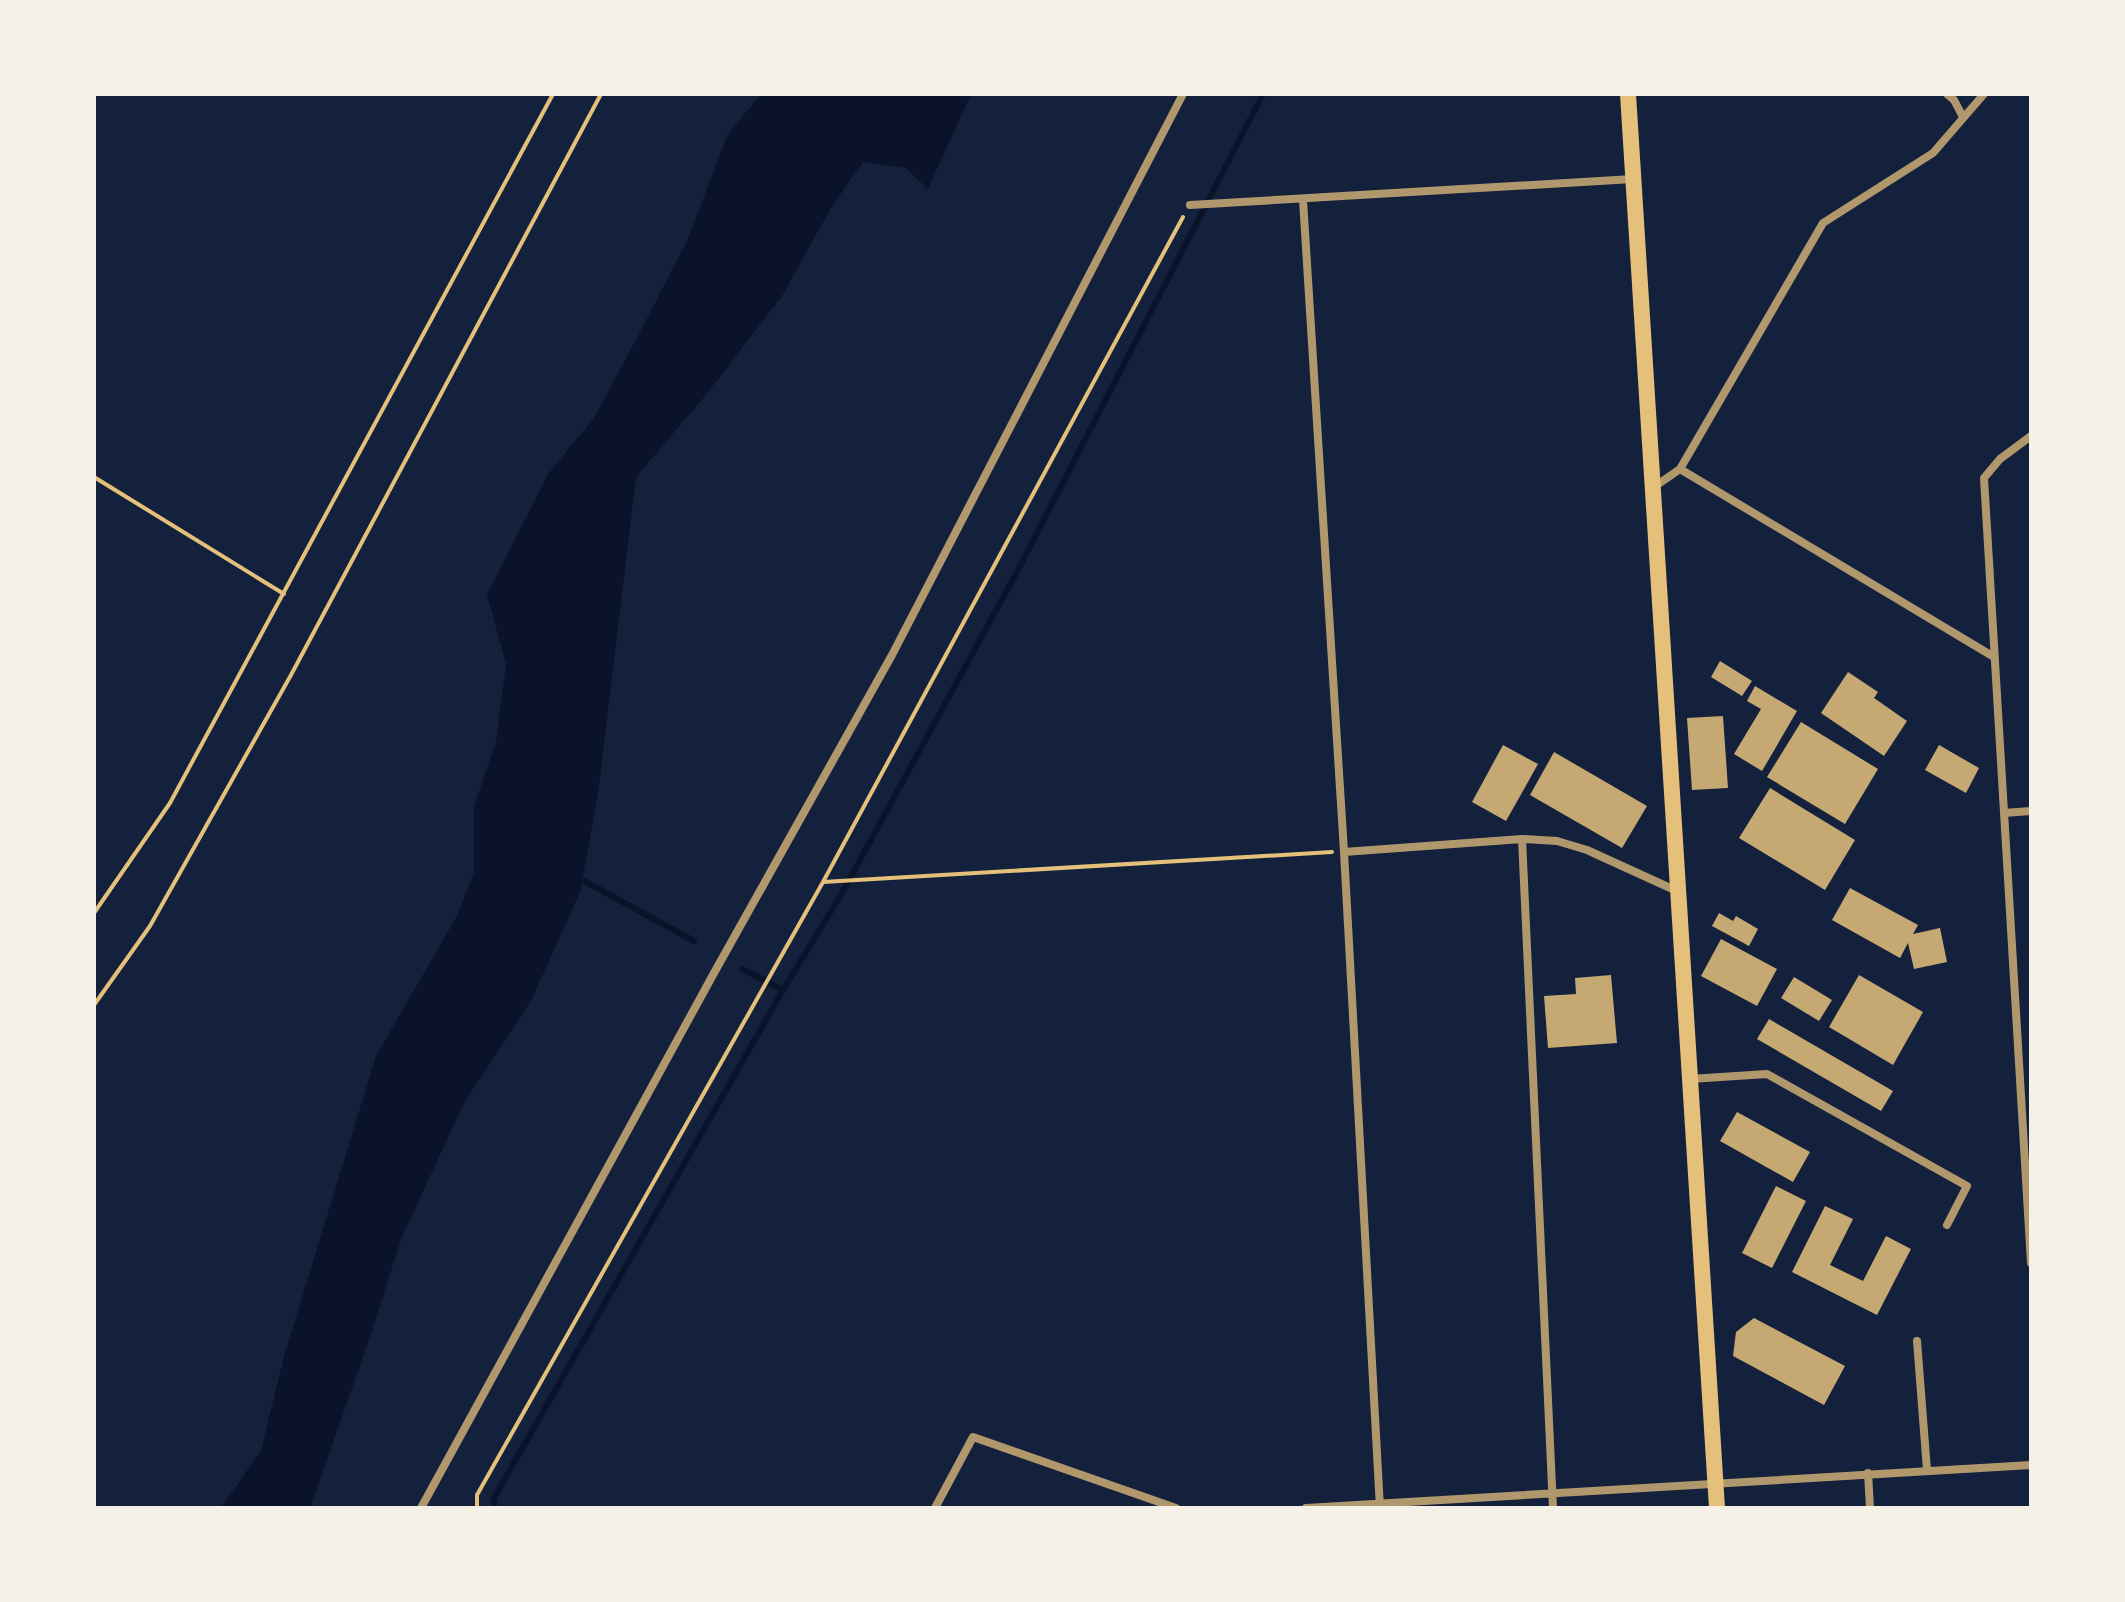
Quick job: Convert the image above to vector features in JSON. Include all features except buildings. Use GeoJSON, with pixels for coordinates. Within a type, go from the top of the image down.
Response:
{"type":"FeatureCollection","features":[{"type":"Feature","properties":{"kind":"main road"},"geometry":{"type":"LineString","coordinates":[[1628,94],[1717,1508]]}},
{"type":"Feature","properties":{"kind":"street"},"geometry":{"type":"LineString","coordinates":[[421,1508],[892,655],[1183,94]]}},
{"type":"Feature","properties":{"kind":"street"},"geometry":{"type":"LineString","coordinates":[[1947,94],[1963,117]]}},
{"type":"Feature","properties":{"kind":"street"},"geometry":{"type":"LineString","coordinates":[[1654,487],[1680,469],[1823,223],[1933,153],[1984,94]]}},
{"type":"Feature","properties":{"kind":"street"},"geometry":{"type":"LineString","coordinates":[[1194,205],[1634,179]]}},
{"type":"Feature","properties":{"kind":"street"},"geometry":{"type":"LineString","coordinates":[[1303,200],[1344,852],[1380,1505]]}},
{"type":"Feature","properties":{"kind":"street"},"geometry":{"type":"LineString","coordinates":[[2031,436],[2000,459],[1984,478],[2031,1263]]}},
{"type":"Feature","properties":{"kind":"street"},"geometry":{"type":"LineString","coordinates":[[1680,469],[1994,657]]}},
{"type":"Feature","properties":{"kind":"street"},"geometry":{"type":"LineString","coordinates":[[2004,813],[2031,811]]}},
{"type":"Feature","properties":{"kind":"street"},"geometry":{"type":"LineString","coordinates":[[1344,852],[1522,839],[1557,841],[1587,850],[1679,892]]}},
{"type":"Feature","properties":{"kind":"street"},"geometry":{"type":"LineString","coordinates":[[1522,839],[1553,1508]]}},
{"type":"Feature","properties":{"kind":"street"},"geometry":{"type":"LineString","coordinates":[[1690,1079],[1767,1074],[1967,1186],[1947,1225]]}},
{"type":"Feature","properties":{"kind":"street"},"geometry":{"type":"LineString","coordinates":[[1917,1341],[1927,1470]]}},
{"type":"Feature","properties":{"kind":"street"},"geometry":{"type":"LineString","coordinates":[[935,1508],[973,1437],[1176,1508]]}},
{"type":"Feature","properties":{"kind":"street"},"geometry":{"type":"LineString","coordinates":[[1306,1508],[2031,1465]]}},
{"type":"Feature","properties":{"kind":"street"},"geometry":{"type":"LineString","coordinates":[[1868,1473],[1870,1508]]}},
{"type":"Feature","properties":{"kind":"path"},"geometry":{"type":"LineString","coordinates":[[94,913],[170,803],[553,94]]}},
{"type":"Feature","properties":{"kind":"path"},"geometry":{"type":"LineString","coordinates":[[94,1005],[150,926],[283,689],[601,94]]}},
{"type":"Feature","properties":{"kind":"path"},"geometry":{"type":"LineString","coordinates":[[477,1508],[477,1495],[823,882],[1194,205]]}},
{"type":"Feature","properties":{"kind":"path"},"geometry":{"type":"LineString","coordinates":[[94,477],[284,594]]}},
{"type":"Feature","properties":{"kind":"path"},"geometry":{"type":"LineString","coordinates":[[823,882],[1344,852]]}},
{"type":"Feature","properties":{"kind":"water"},"geometry":{"type":"Polygon","coordinates":[[[761,94],[971,94],[928,189],[906,168],[863,162],[831,208],[782,296],[705,396],[636,477],[598,794],[580,892],[531,1001],[465,1101],[401,1239],[310,1508],[218,1508],[224,1504],[261,1450],[285,1353],[376,1056],[457,916],[474,872],[474,806],[496,742],[506,664],[487,595],[548,474],[594,418],[638,336],[687,241],[728,134],[761,94]]]}},
{"type":"Feature","properties":{"kind":"waterway"},"geometry":{"type":"LineString","coordinates":[[494,1508],[494,1498],[783,990],[842,893],[1018,570],[1263,94]]}},
{"type":"Feature","properties":{"kind":"waterway"},"geometry":{"type":"LineString","coordinates":[[577,877],[694,941]]}},
{"type":"Feature","properties":{"kind":"waterway"},"geometry":{"type":"LineString","coordinates":[[742,969],[783,990]]}}]}
